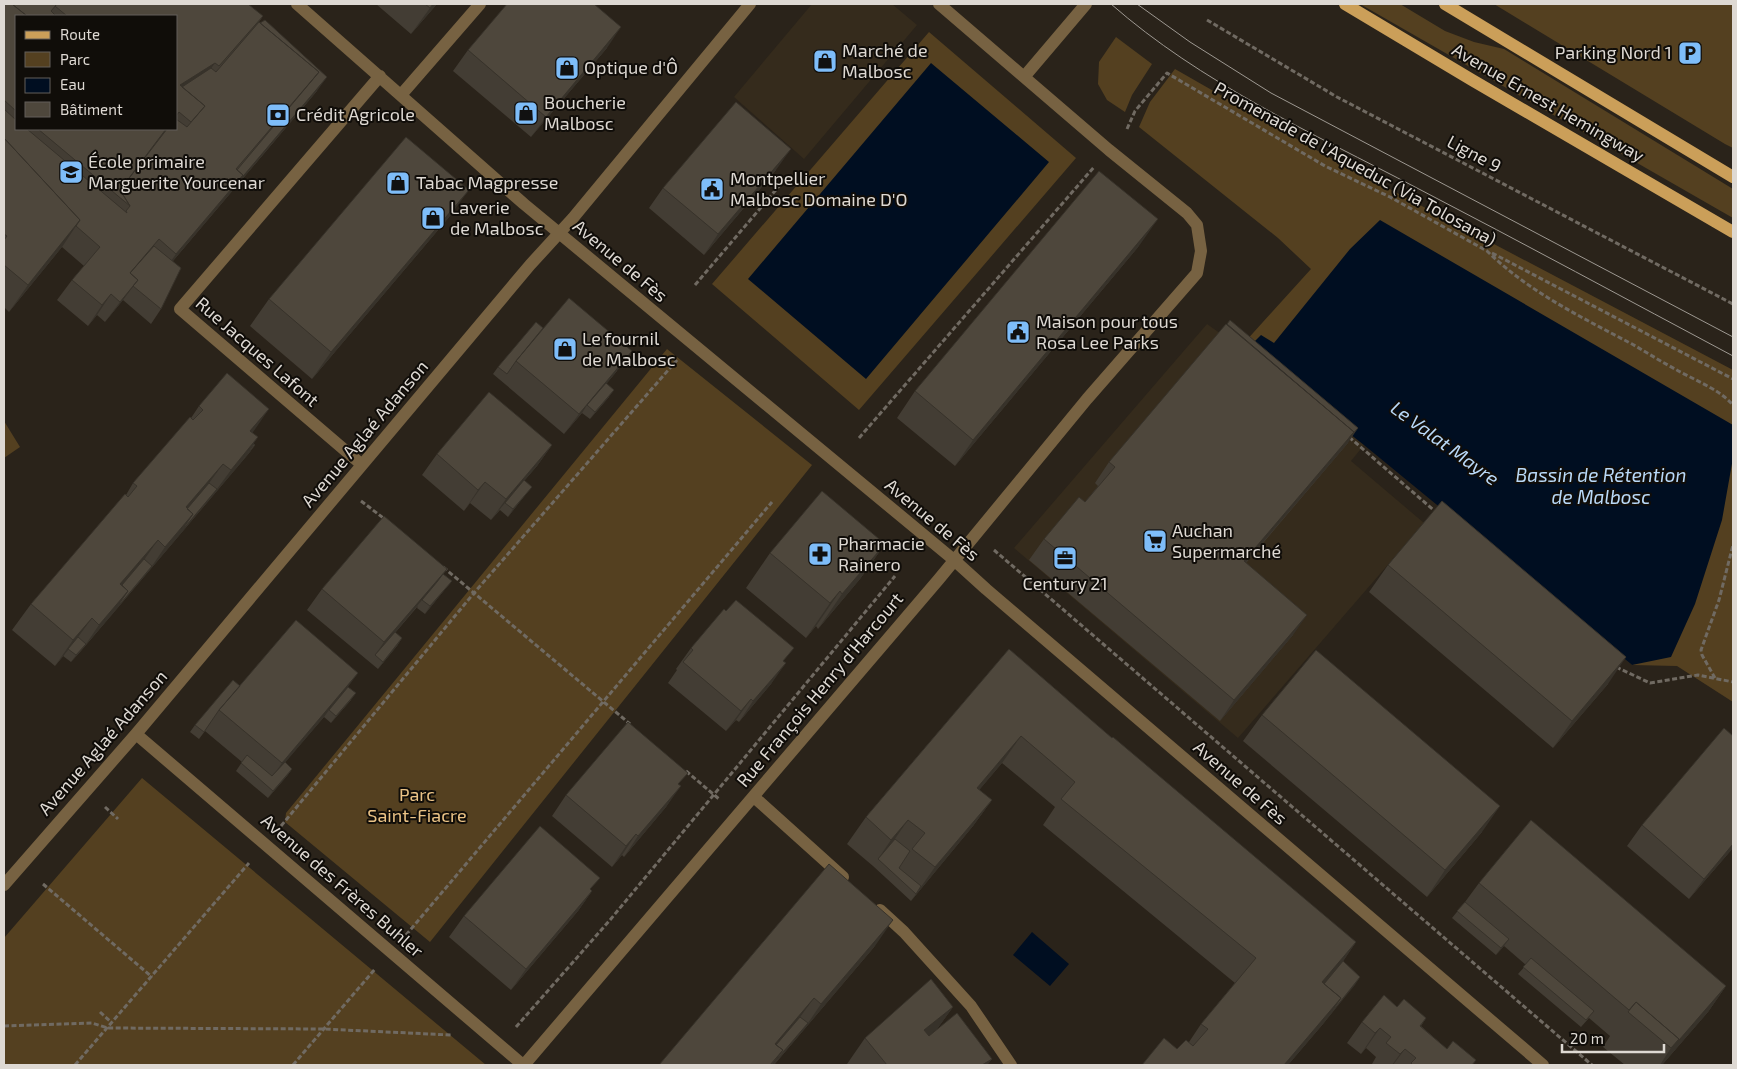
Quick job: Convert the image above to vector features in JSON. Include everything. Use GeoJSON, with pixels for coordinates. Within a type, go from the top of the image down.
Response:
{"type":"FeatureCollection","features":[{"type":"Feature","properties":{"kind":"main road","name":"Avenue Ernest Hemingway"},"geometry":{"type":"LineString","coordinates":[[1346,4],[1472,80],[1733,232]]}},
{"type":"Feature","properties":{"kind":"main road","name":"Avenue Ernest Hemingway"},"geometry":{"type":"LineString","coordinates":[[1445,4],[1733,177]]}},
{"type":"Feature","properties":{"kind":"street","name":"Avenue de Fès"},"geometry":{"type":"LineString","coordinates":[[297,4],[560,233],[954,560],[1543,1065]]}},
{"type":"Feature","properties":{"kind":"street"},"geometry":{"type":"LineString","coordinates":[[401,95],[480,4]]}},
{"type":"Feature","properties":{"kind":"street","name":"Avenue Aglaé Adanson"},"geometry":{"type":"LineString","coordinates":[[4,885],[136,734],[530,265],[560,233],[750,4]]}},
{"type":"Feature","properties":{"kind":"street","name":"Rue François Henry d'Harcourt"},"geometry":{"type":"LineString","coordinates":[[524,1065],[754,797],[1087,399],[1197,273],[1201,251],[1197,225],[1187,213],[1109,150],[939,4]]}},
{"type":"Feature","properties":{"kind":"street"},"geometry":{"type":"LineString","coordinates":[[1024,77],[1086,4]]}},
{"type":"Feature","properties":{"kind":"street","name":"Rue Jacques Lafont"},"geometry":{"type":"LineString","coordinates":[[362,464],[180,309],[380,76]]}},
{"type":"Feature","properties":{"kind":"street","name":"Avenue des Frères Buhler"},"geometry":{"type":"LineString","coordinates":[[136,734],[524,1065]]}},
{"type":"Feature","properties":{"kind":"street"},"geometry":{"type":"LineString","coordinates":[[754,797],[852,885]]}},
{"type":"Feature","properties":{"kind":"street"},"geometry":{"type":"LineString","coordinates":[[867,898],[904,932],[971,1006],[1011,1065]]}},
{"type":"Feature","properties":{"kind":"path","name":"Ligne 9"},"geometry":{"type":"LineString","coordinates":[[1207,20],[1337,97],[1733,304]]}},
{"type":"Feature","properties":{"kind":"path","name":"Promenade de l'Aqueduc (Via Tolosana)"},"geometry":{"type":"LineString","coordinates":[[1127,129],[1135,111],[1167,72],[1325,166],[1390,198],[1487,251],[1530,287],[1592,325],[1631,344],[1710,388],[1733,406]]}},
{"type":"Feature","properties":{"kind":"path"},"geometry":{"type":"LineString","coordinates":[[859,438],[1096,165]]}},
{"type":"Feature","properties":{"kind":"path"},"geometry":{"type":"LineString","coordinates":[[695,285],[786,178]]}},
{"type":"Feature","properties":{"kind":"path"},"geometry":{"type":"LineString","coordinates":[[1487,251],[1733,379]]}},
{"type":"Feature","properties":{"kind":"path"},"geometry":{"type":"LineString","coordinates":[[75,1065],[292,814],[474,593],[693,343]]}},
{"type":"Feature","properties":{"kind":"path"},"geometry":{"type":"LineString","coordinates":[[1346,433],[1444,518]]}},
{"type":"Feature","properties":{"kind":"path"},"geometry":{"type":"LineString","coordinates":[[341,490],[366,504],[387,522]]}},
{"type":"Feature","properties":{"kind":"path"},"geometry":{"type":"LineString","coordinates":[[293,1065],[604,702],[772,502]]}},
{"type":"Feature","properties":{"kind":"path"},"geometry":{"type":"LineString","coordinates":[[994,542],[994,551],[1592,1065]]}},
{"type":"Feature","properties":{"kind":"path"},"geometry":{"type":"LineString","coordinates":[[1715,678],[1701,650],[1719,600],[1733,545]]}},
{"type":"Feature","properties":{"kind":"path"},"geometry":{"type":"LineString","coordinates":[[438,563],[633,726]]}},
{"type":"Feature","properties":{"kind":"path"},"geometry":{"type":"LineString","coordinates":[[500,1045],[610,920],[895,576]]}},
{"type":"Feature","properties":{"kind":"path"},"geometry":{"type":"LineString","coordinates":[[1610,661],[1617,668],[1650,682],[1698,675],[1733,682]]}},
{"type":"Feature","properties":{"kind":"path"},"geometry":{"type":"LineString","coordinates":[[684,770],[738,815]]}},
{"type":"Feature","properties":{"kind":"path"},"geometry":{"type":"LineString","coordinates":[[105,808],[118,819]]}},
{"type":"Feature","properties":{"kind":"path"},"geometry":{"type":"LineString","coordinates":[[43,884],[152,977]]}},
{"type":"Feature","properties":{"kind":"path"},"geometry":{"type":"LineString","coordinates":[[100,1012],[112,1023]]}},
{"type":"Feature","properties":{"kind":"path"},"geometry":{"type":"LineString","coordinates":[[4,1026],[92,1023],[108,1028],[324,1029],[451,1036],[468,1017]]}},
{"type":"Feature","properties":{"kind":"shaded area","name":"Marché de Malbosc"},"geometry":{"type":"Polygon","coordinates":[[[812,4],[892,4],[917,25],[804,159],[734,97],[812,4]]]}},
{"type":"Feature","properties":{"kind":"shaded area","name":"Auchan Supermarché"},"geometry":{"type":"Polygon","coordinates":[[[1207,324],[1245,351],[1364,445],[1351,461],[1424,523],[1238,738],[1014,548],[1207,324]]]}},
{"type":"Feature","properties":{"kind":"green space"},"geometry":{"type":"Polygon","coordinates":[[[1360,4],[1400,4],[1445,31],[1474,42],[1504,49],[1733,189],[1733,218],[1360,4]]]}},
{"type":"Feature","properties":{"kind":"green space"},"geometry":{"type":"Polygon","coordinates":[[[1494,4],[1733,4],[1733,148],[1725,144],[1494,4]]]}},
{"type":"Feature","properties":{"kind":"green space"},"geometry":{"type":"Polygon","coordinates":[[[929,32],[1076,158],[859,410],[712,284],[929,32]]]}},
{"type":"Feature","properties":{"kind":"green space"},"geometry":{"type":"Polygon","coordinates":[[[1116,37],[1152,64],[1132,95],[1125,112],[1107,100],[1098,84],[1099,62],[1116,37]]]}},
{"type":"Feature","properties":{"kind":"green space","name":"Bassin de Rétention de Malbosc"},"geometry":{"type":"Polygon","coordinates":[[[1175,69],[1325,155],[1733,370],[1733,702],[1677,666],[1632,665],[1244,343],[1311,269],[1278,238],[1139,127],[1150,102],[1175,69]]]}},
{"type":"Feature","properties":{"kind":"green space","name":"Parc Saint-Fiacre"},"geometry":{"type":"Polygon","coordinates":[[[667,349],[812,465],[430,942],[285,822],[286,813],[667,349]]]}},
{"type":"Feature","properties":{"kind":"green space"},"geometry":{"type":"Polygon","coordinates":[[[4,421],[20,447],[4,458],[4,421]]]}},
{"type":"Feature","properties":{"kind":"green space"},"geometry":{"type":"Polygon","coordinates":[[[142,778],[486,1065],[4,1065],[4,938],[142,778]]]}},
{"type":"Feature","properties":{"kind":"water"},"geometry":{"type":"Polygon","coordinates":[[[931,63],[1049,162],[866,379],[748,279],[931,63]]]}},
{"type":"Feature","properties":{"kind":"water","name":"Bassin de Rétention de Malbosc"},"geometry":{"type":"Polygon","coordinates":[[[1380,220],[1733,425],[1733,458],[1722,520],[1695,604],[1671,657],[1632,665],[1364,445],[1245,351],[1261,335],[1274,343],[1350,249],[1380,220]]]}},
{"type":"Feature","properties":{"kind":"water"},"geometry":{"type":"Polygon","coordinates":[[[1032,932],[1069,964],[1050,986],[1013,955],[1032,932]]]}},
{"type":"Feature","properties":{"kind":"building"},"geometry":{"type":"Polygon","coordinates":[[[4,4],[12,4],[26,15],[15,15],[15,110],[4,100],[4,4]]]}},
{"type":"Feature","properties":{"kind":"building"},"geometry":{"type":"Polygon","coordinates":[[[12,4],[57,4],[51,11],[55,15],[26,15],[12,4]]]}},
{"type":"Feature","properties":{"kind":"building","name":"École primaire Marguerite Yourcenar"},"geometry":{"type":"Polygon","coordinates":[[[57,4],[248,4],[263,16],[219,66],[215,63],[180,85],[205,106],[191,122],[179,112],[178,113],[178,15],[66,15],[55,6],[57,4]]]}},
{"type":"Feature","properties":{"kind":"building"},"geometry":{"type":"Polygon","coordinates":[[[425,4],[433,4],[430,8],[425,4]]]}},
{"type":"Feature","properties":{"kind":"building"},"geometry":{"type":"Polygon","coordinates":[[[507,4],[594,4],[621,27],[546,117],[468,50],[507,4]]]}},
{"type":"Feature","properties":{"kind":"building"},"geometry":{"type":"Polygon","coordinates":[[[265,20],[327,77],[239,181],[243,175],[237,170],[319,72],[260,23],[265,20]]]}},
{"type":"Feature","properties":{"kind":"building"},"geometry":{"type":"Polygon","coordinates":[[[259,22],[319,72],[236,169],[243,175],[176,254],[159,239],[130,273],[138,280],[120,302],[111,294],[102,305],[72,280],[100,247],[76,226],[80,220],[4,138],[4,109],[15,119],[15,130],[28,130],[127,213],[126,211],[130,206],[120,190],[166,130],[178,130],[178,120],[187,127],[205,106],[182,87],[211,68],[216,72],[259,22]]]}},
{"type":"Feature","properties":{"kind":"building","name":"Montpellier Malbosc Domaine D'O"},"geometry":{"type":"Polygon","coordinates":[[[736,102],[791,149],[718,234],[663,188],[736,102]]]}},
{"type":"Feature","properties":{"kind":"building"},"geometry":{"type":"Polygon","coordinates":[[[39,130],[165,130],[120,190],[130,206],[39,130]]]}},
{"type":"Feature","properties":{"kind":"building"},"geometry":{"type":"Polygon","coordinates":[[[406,137],[469,190],[331,352],[269,299],[406,137]]]}},
{"type":"Feature","properties":{"kind":"building"},"geometry":{"type":"Polygon","coordinates":[[[4,138],[80,220],[28,285],[4,265],[4,240],[7,236],[4,234],[4,138]]]}},
{"type":"Feature","properties":{"kind":"building","name":"Maison pour tous Rosa Lee Parks"},"geometry":{"type":"Polygon","coordinates":[[[1099,171],[1158,219],[973,440],[915,391],[1099,171]]]}},
{"type":"Feature","properties":{"kind":"building"},"geometry":{"type":"Polygon","coordinates":[[[154,246],[181,268],[161,309],[133,286],[138,280],[130,273],[154,246]]]}},
{"type":"Feature","properties":{"kind":"building"},"geometry":{"type":"Polygon","coordinates":[[[569,298],[632,351],[579,414],[516,361],[569,298]]]}},
{"type":"Feature","properties":{"kind":"building"},"geometry":{"type":"Polygon","coordinates":[[[1230,320],[1358,428],[1349,438],[1354,432],[1227,324],[1230,320]]]}},
{"type":"Feature","properties":{"kind":"building"},"geometry":{"type":"Polygon","coordinates":[[[536,322],[543,328],[507,374],[498,367],[536,322]]]}},
{"type":"Feature","properties":{"kind":"building","name":"Auchan Supermarché"},"geometry":{"type":"Polygon","coordinates":[[[1226,324],[1354,432],[1244,561],[1307,615],[1234,700],[1044,539],[1079,497],[1085,502],[1115,467],[1109,462],[1226,324]]]}},
{"type":"Feature","properties":{"kind":"building"},"geometry":{"type":"Polygon","coordinates":[[[227,373],[269,409],[250,431],[258,437],[231,470],[223,464],[186,507],[193,514],[165,547],[158,540],[120,584],[128,591],[99,625],[92,618],[73,640],[31,604],[125,494],[128,497],[137,486],[133,483],[190,417],[193,420],[203,410],[199,406],[227,373]]]}},
{"type":"Feature","properties":{"kind":"building"},"geometry":{"type":"Polygon","coordinates":[[[606,383],[614,390],[595,412],[587,405],[606,383]]]}},
{"type":"Feature","properties":{"kind":"building"},"geometry":{"type":"Polygon","coordinates":[[[489,392],[552,445],[506,499],[485,482],[478,490],[437,454],[489,392]]]}},
{"type":"Feature","properties":{"kind":"building"},"geometry":{"type":"Polygon","coordinates":[[[524,480],[532,487],[513,509],[505,503],[524,480]]]}},
{"type":"Feature","properties":{"kind":"building"},"geometry":{"type":"Polygon","coordinates":[[[209,483],[217,489],[180,533],[193,514],[187,509],[209,483]]]}},
{"type":"Feature","properties":{"kind":"building"},"geometry":{"type":"Polygon","coordinates":[[[822,491],[885,544],[842,594],[840,591],[830,603],[770,553],[822,491]]]}},
{"type":"Feature","properties":{"kind":"building"},"geometry":{"type":"Polygon","coordinates":[[[1442,501],[1626,657],[1572,721],[1388,565],[1442,501]]]}},
{"type":"Feature","properties":{"kind":"building"},"geometry":{"type":"Polygon","coordinates":[[[384,516],[447,569],[384,642],[322,589],[384,516]]]}},
{"type":"Feature","properties":{"kind":"building"},"geometry":{"type":"Polygon","coordinates":[[[144,559],[152,566],[115,610],[128,591],[122,585],[144,559]]]}},
{"type":"Feature","properties":{"kind":"building"},"geometry":{"type":"Polygon","coordinates":[[[443,574],[452,581],[430,606],[422,600],[443,574]]]}},
{"type":"Feature","properties":{"kind":"building"},"geometry":{"type":"Polygon","coordinates":[[[736,600],[794,648],[783,661],[786,663],[753,701],[751,699],[741,711],[683,662],[693,650],[691,648],[724,609],[726,611],[736,600]]]}},
{"type":"Feature","properties":{"kind":"building"},"geometry":{"type":"Polygon","coordinates":[[[296,620],[358,673],[282,763],[219,710],[296,620]]]}},
{"type":"Feature","properties":{"kind":"building"},"geometry":{"type":"Polygon","coordinates":[[[395,632],[402,638],[383,662],[375,655],[395,632]]]}},
{"type":"Feature","properties":{"kind":"building"},"geometry":{"type":"Polygon","coordinates":[[[78,637],[86,644],[76,655],[68,649],[78,637]]]}},
{"type":"Feature","properties":{"kind":"building"},"geometry":{"type":"Polygon","coordinates":[[[1009,649],[1112,738],[1356,942],[1322,982],[1341,998],[1284,1065],[1142,1065],[1164,1038],[1177,1049],[1186,1040],[1193,1046],[1208,1029],[1201,1024],[1256,958],[1061,799],[1075,782],[1021,736],[977,788],[992,800],[935,867],[912,849],[925,833],[908,820],[891,840],[866,817],[1009,649]]]}},
{"type":"Feature","properties":{"kind":"building"},"geometry":{"type":"Polygon","coordinates":[[[1316,650],[1500,806],[1445,870],[1262,715],[1316,650]]]}},
{"type":"Feature","properties":{"kind":"building"},"geometry":{"type":"Polygon","coordinates":[[[233,680],[240,686],[219,710],[204,732],[195,725],[233,680]]]}},
{"type":"Feature","properties":{"kind":"building"},"geometry":{"type":"Polygon","coordinates":[[[348,687],[356,693],[336,716],[329,710],[348,687]]]}},
{"type":"Feature","properties":{"kind":"building"},"geometry":{"type":"Polygon","coordinates":[[[628,722],[688,773],[678,784],[681,786],[638,836],[636,834],[626,846],[566,795],[628,722]]]}},
{"type":"Feature","properties":{"kind":"building"},"geometry":{"type":"Polygon","coordinates":[[[1724,728],[1733,736],[1733,844],[1704,879],[1642,825],[1724,728]]]}},
{"type":"Feature","properties":{"kind":"building"},"geometry":{"type":"Polygon","coordinates":[[[247,755],[272,776],[285,762],[292,769],[273,791],[241,763],[247,755]]]}},
{"type":"Feature","properties":{"kind":"building"},"geometry":{"type":"Polygon","coordinates":[[[1531,820],[1726,986],[1673,1047],[1679,1039],[1636,1002],[1629,1010],[1479,883],[1531,820]]]}},
{"type":"Feature","properties":{"kind":"building"},"geometry":{"type":"Polygon","coordinates":[[[540,826],[600,878],[590,889],[592,891],[526,969],[464,916],[540,826]]]}},
{"type":"Feature","properties":{"kind":"building"},"geometry":{"type":"Polygon","coordinates":[[[895,839],[910,851],[899,868],[921,886],[916,894],[878,859],[895,839]]]}},
{"type":"Feature","properties":{"kind":"building"},"geometry":{"type":"Polygon","coordinates":[[[829,864],[893,920],[821,1004],[814,998],[775,1044],[783,1050],[770,1065],[659,1065],[829,864]]]}},
{"type":"Feature","properties":{"kind":"building"},"geometry":{"type":"Polygon","coordinates":[[[1465,902],[1509,939],[1501,948],[1457,911],[1465,902]]]}},
{"type":"Feature","properties":{"kind":"building"},"geometry":{"type":"Polygon","coordinates":[[[1531,958],[1594,1011],[1586,1020],[1523,967],[1531,958]]]}},
{"type":"Feature","properties":{"kind":"building"},"geometry":{"type":"Polygon","coordinates":[[[1343,961],[1360,977],[1328,1017],[1341,998],[1324,984],[1343,961]]]}},
{"type":"Feature","properties":{"kind":"building"},"geometry":{"type":"Polygon","coordinates":[[[931,979],[953,1007],[924,1030],[929,1036],[957,1013],[992,1059],[982,1065],[887,1065],[865,1038],[931,979]]]}},
{"type":"Feature","properties":{"kind":"building"},"geometry":{"type":"Polygon","coordinates":[[[1384,995],[1397,1007],[1404,999],[1426,1018],[1420,1026],[1447,1049],[1453,1041],[1476,1060],[1472,1065],[1413,1065],[1411,1063],[1416,1058],[1405,1049],[1400,1054],[1386,1043],[1391,1037],[1380,1028],[1375,1033],[1362,1022],[1384,995]]]}},
{"type":"Feature","properties":{"kind":"building"},"geometry":{"type":"Polygon","coordinates":[[[1636,1002],[1679,1039],[1671,1048],[1628,1012],[1636,1002]]]}},
{"type":"Feature","properties":{"kind":"building"},"geometry":{"type":"Polygon","coordinates":[[[800,1017],[808,1023],[772,1065],[783,1050],[776,1045],[800,1017]]]}},
{"type":"Feature","properties":{"kind":"tram line"},"geometry":{"type":"LineString","coordinates":[[1111,4],[1182,58],[1258,105],[1733,356]]}},
{"type":"Feature","properties":{"kind":"tram line"},"geometry":{"type":"LineString","coordinates":[[1137,4],[1190,42],[1271,93],[1733,337]]}},
{"type":"Feature","properties":{"kind":"place","name":"Parking Nord 1"},"geometry":{"type":"Point","coordinates":[1690,53]}},
{"type":"Feature","properties":{"kind":"place","name":"Marché de Malbosc"},"geometry":{"type":"Point","coordinates":[825,61]}},
{"type":"Feature","properties":{"kind":"place","name":"Optique d'Ô"},"geometry":{"type":"Point","coordinates":[567,68]}},
{"type":"Feature","properties":{"kind":"place","name":"Boucherie Malbosc"},"geometry":{"type":"Point","coordinates":[526,113]}},
{"type":"Feature","properties":{"kind":"place","name":"Crédit Agricole"},"geometry":{"type":"Point","coordinates":[278,115]}},
{"type":"Feature","properties":{"kind":"place","name":"École primaire Marguerite Yourcenar"},"geometry":{"type":"Point","coordinates":[71,172]}},
{"type":"Feature","properties":{"kind":"place","name":"Tabac Magpresse"},"geometry":{"type":"Point","coordinates":[398,183]}},
{"type":"Feature","properties":{"kind":"place","name":"Montpellier Malbosc Domaine D'O"},"geometry":{"type":"Point","coordinates":[712,189]}},
{"type":"Feature","properties":{"kind":"place","name":"Laverie de Malbosc"},"geometry":{"type":"Point","coordinates":[433,218]}},
{"type":"Feature","properties":{"kind":"place","name":"Maison pour tous Rosa Lee Parks"},"geometry":{"type":"Point","coordinates":[1018,332]}},
{"type":"Feature","properties":{"kind":"place","name":"Le fournil de Malbosc"},"geometry":{"type":"Point","coordinates":[565,349]}},
{"type":"Feature","properties":{"kind":"place","name":"Auchan Supermarché"},"geometry":{"type":"Point","coordinates":[1155,541]}},
{"type":"Feature","properties":{"kind":"place","name":"Pharmacie Rainero"},"geometry":{"type":"Point","coordinates":[820,554]}},
{"type":"Feature","properties":{"kind":"place","name":"Century 21"},"geometry":{"type":"Point","coordinates":[1065,558]}},
{"type":"Feature","properties":{"kind":"water label","name":"Le Valat Mayre"},"geometry":{"type":"Point","coordinates":[1445,443]}}]}
